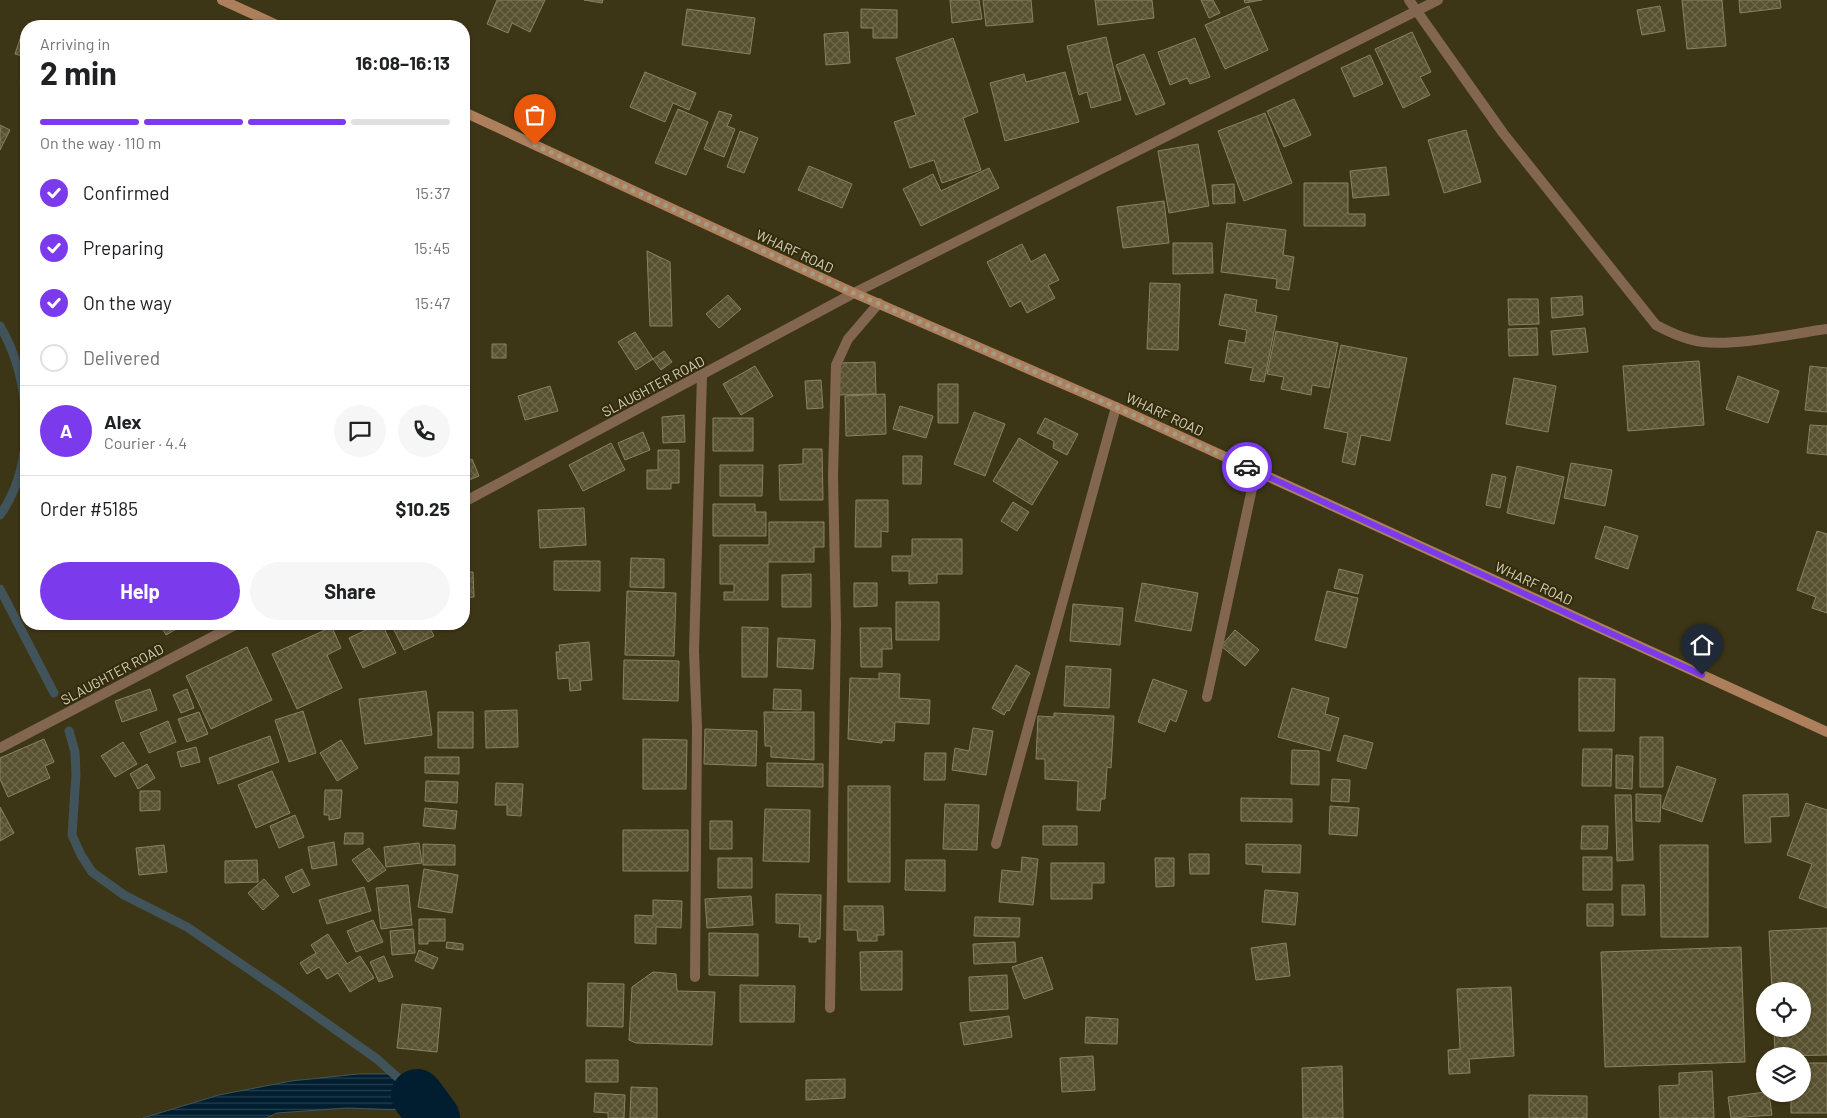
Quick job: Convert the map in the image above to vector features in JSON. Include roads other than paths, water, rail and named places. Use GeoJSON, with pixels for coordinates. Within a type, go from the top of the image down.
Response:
{"type":"FeatureCollection","features":[{"type":"Feature","properties":{"kind":"main road"},"geometry":{"type":"LineString","coordinates":[[222,0],[266,20]]}},
{"type":"Feature","properties":{"kind":"main road","name":"WHARF ROAD"},"geometry":{"type":"LineString","coordinates":[[470,115],[854,293],[1256,470],[1827,732]]}},
{"type":"Feature","properties":{"kind":"street"},"geometry":{"type":"LineString","coordinates":[[1410,0],[1503,133],[1656,325],[1677,336],[1703,342],[1729,342],[1827,329]]}},
{"type":"Feature","properties":{"kind":"street","name":"SLAUGHTER ROAD"},"geometry":{"type":"LineString","coordinates":[[470,499],[854,293],[1438,0]]}},
{"type":"Feature","properties":{"kind":"street"},"geometry":{"type":"LineString","coordinates":[[830,1008],[836,625],[834,475],[836,365],[848,339],[879,303]]}},
{"type":"Feature","properties":{"kind":"street"},"geometry":{"type":"LineString","coordinates":[[695,977],[697,728],[694,651],[702,375]]}},
{"type":"Feature","properties":{"kind":"street"},"geometry":{"type":"LineString","coordinates":[[996,844],[1116,407]]}},
{"type":"Feature","properties":{"kind":"street"},"geometry":{"type":"LineString","coordinates":[[1207,697],[1256,470]]}},
{"type":"Feature","properties":{"kind":"street","name":"SLAUGHTER ROAD"},"geometry":{"type":"LineString","coordinates":[[0,748],[226,630]]}},
{"type":"Feature","properties":{"kind":"water"},"geometry":{"type":"Polygon","coordinates":[[[358,1074],[394,1074],[417,1095],[428,1111],[347,1108],[277,1113],[266,1118],[143,1118],[219,1095],[291,1081],[358,1074]]]}},
{"type":"Feature","properties":{"kind":"waterway"},"geometry":{"type":"LineString","coordinates":[[0,326],[11,347],[20,376]]}},
{"type":"Feature","properties":{"kind":"waterway"},"geometry":{"type":"LineString","coordinates":[[0,515],[12,494],[20,471]]}},
{"type":"Feature","properties":{"kind":"waterway"},"geometry":{"type":"LineString","coordinates":[[0,589],[20,628]]}},
{"type":"Feature","properties":{"kind":"waterway"},"geometry":{"type":"LineString","coordinates":[[21,630],[54,693]]}},
{"type":"Feature","properties":{"kind":"waterway"},"geometry":{"type":"LineString","coordinates":[[69,731],[75,752],[76,774],[72,835],[81,855],[92,872],[124,895],[187,927],[288,996],[377,1059],[417,1095]]}},
{"type":"Feature","properties":{"kind":"waterway"},"geometry":{"type":"LineString","coordinates":[[417,1095],[434,1118]]}}]}
